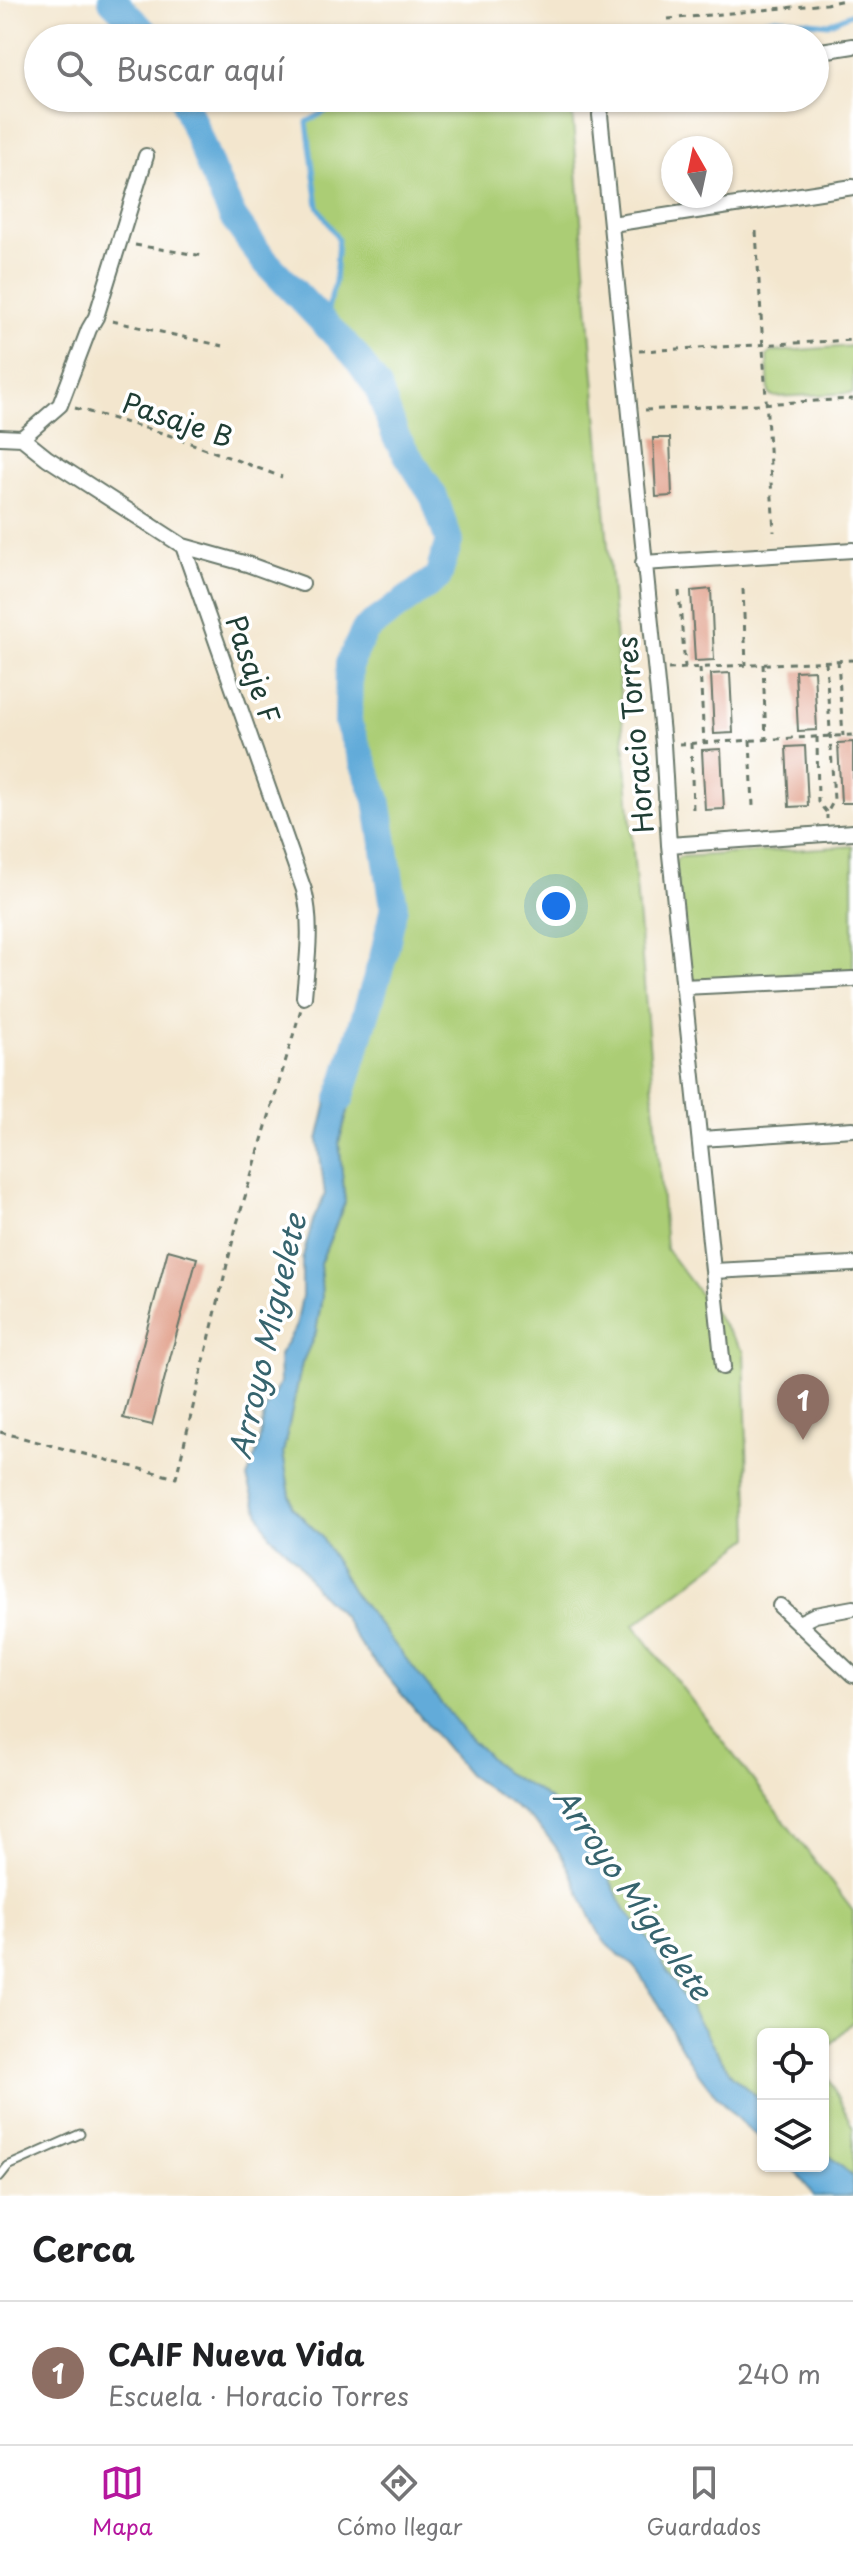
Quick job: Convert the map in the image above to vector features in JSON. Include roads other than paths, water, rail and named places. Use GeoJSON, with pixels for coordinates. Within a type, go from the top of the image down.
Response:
{"type":"FeatureCollection","features":[{"type":"Feature","properties":{"kind":"street"},"geometry":{"type":"LineString","coordinates":[[829,50],[853,46]]}},
{"type":"Feature","properties":{"kind":"street","name":"Horacio Torres"},"geometry":{"type":"LineString","coordinates":[[601,112],[663,744],[669,845],[723,1367]]}},
{"type":"Feature","properties":{"kind":"street"},"geometry":{"type":"LineString","coordinates":[[22,438],[60,405],[96,317],[146,156]]}},
{"type":"Feature","properties":{"kind":"street"},"geometry":{"type":"LineString","coordinates":[[612,224],[853,187]]}},
{"type":"Feature","properties":{"kind":"street"},"geometry":{"type":"LineString","coordinates":[[0,437],[22,438],[47,458],[183,546],[302,584]]}},
{"type":"Feature","properties":{"kind":"street","name":"Pasaje F"},"geometry":{"type":"LineString","coordinates":[[183,546],[304,890],[310,932],[304,997]]}},
{"type":"Feature","properties":{"kind":"street"},"geometry":{"type":"LineString","coordinates":[[643,563],[853,550]]}},
{"type":"Feature","properties":{"kind":"street"},"geometry":{"type":"LineString","coordinates":[[669,845],[853,832]]}},
{"type":"Feature","properties":{"kind":"street"},"geometry":{"type":"LineString","coordinates":[[683,987],[853,979]]}},
{"type":"Feature","properties":{"kind":"street"},"geometry":{"type":"LineString","coordinates":[[701,1139],[853,1129]]}},
{"type":"Feature","properties":{"kind":"street"},"geometry":{"type":"LineString","coordinates":[[714,1271],[853,1264]]}},
{"type":"Feature","properties":{"kind":"street"},"geometry":{"type":"LineString","coordinates":[[780,1606],[853,1675]]}},
{"type":"Feature","properties":{"kind":"street"},"geometry":{"type":"LineString","coordinates":[[799,1623],[815,1615],[853,1608]]}},
{"type":"Feature","properties":{"kind":"lane"},"geometry":{"type":"LineString","coordinates":[[0,2176],[8,2166],[80,2134]]}},
{"type":"Feature","properties":{"kind":"water"},"geometry":{"type":"Polygon","coordinates":[[[352,1066],[354,1090],[339,1142],[345,1202],[320,1264],[322,1297],[316,1332],[302,1363],[283,1453],[292,1507],[321,1536],[353,1592],[466,1734],[504,1772],[536,1790],[579,1821],[625,1909],[646,1936],[732,2076],[757,2097],[757,2136],[701,2077],[638,1972],[604,1941],[566,1863],[549,1838],[521,1811],[468,1774],[359,1643],[342,1615],[316,1589],[297,1561],[270,1535],[259,1514],[247,1478],[258,1448],[265,1409],[280,1383],[279,1355],[296,1327],[302,1296],[302,1260],[313,1220],[325,1195],[318,1140],[328,1098],[352,1066]]]}},
{"type":"Feature","properties":{"kind":"water"},"geometry":{"type":"Polygon","coordinates":[[[829,2155],[853,2177],[853,2196],[814,2196],[796,2172],[829,2172],[829,2155]]]}},
{"type":"Feature","properties":{"kind":"waterway","name":"Arroyo Miguelete"},"geometry":{"type":"LineString","coordinates":[[112,0],[136,24]]}},
{"type":"Feature","properties":{"kind":"waterway"},"geometry":{"type":"LineString","coordinates":[[828,24],[853,13]]}},
{"type":"Feature","properties":{"kind":"waterway"},"geometry":{"type":"LineString","coordinates":[[747,24],[776,18],[828,24]]}},
{"type":"Feature","properties":{"kind":"waterway","name":"Arroyo Miguelete"},"geometry":{"type":"LineString","coordinates":[[189,112],[233,217],[262,258],[354,354],[378,388],[396,437],[434,497],[449,541],[438,577],[365,630],[349,664],[348,723],[377,799],[394,906],[384,954],[340,1099]]}},
{"type":"Feature","properties":{"kind":"waterway"},"geometry":{"type":"LineString","coordinates":[[324,112],[307,122],[318,206],[338,239],[335,282],[324,324]]}},
{"type":"Feature","properties":{"kind":"place","name":"CAIF Nueva Vida"},"geometry":{"type":"Point","coordinates":[803,1440]}}]}
